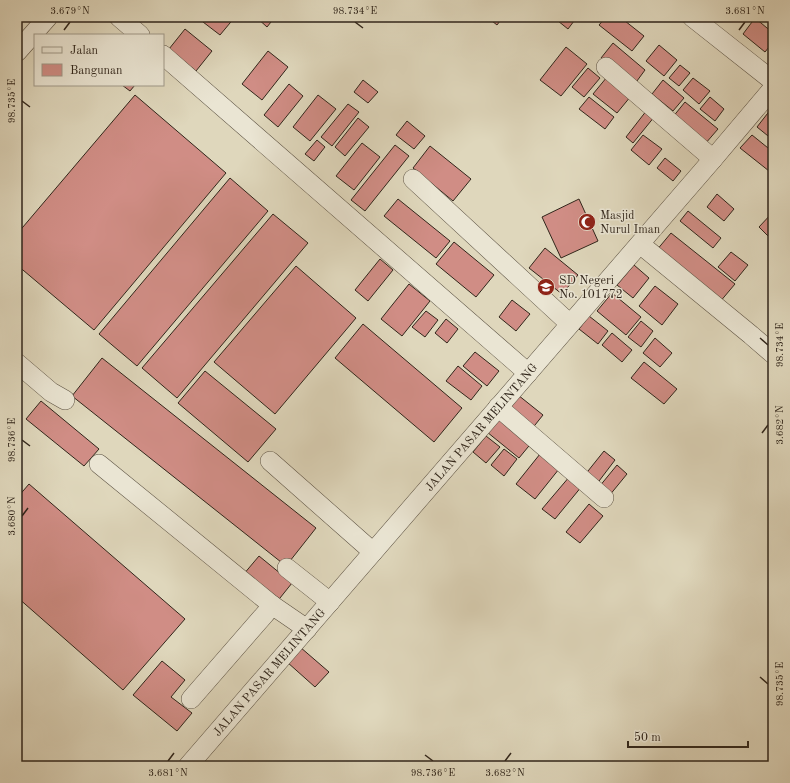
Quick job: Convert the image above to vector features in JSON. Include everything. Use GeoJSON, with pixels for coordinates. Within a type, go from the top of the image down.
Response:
{"type":"FeatureCollection","features":[{"type":"Feature","properties":{"kind":"street"},"geometry":{"type":"LineString","coordinates":[[17,52],[48,17]]}},
{"type":"Feature","properties":{"kind":"street"},"geometry":{"type":"LineString","coordinates":[[119,17],[139,34]]}},
{"type":"Feature","properties":{"kind":"street"},"geometry":{"type":"LineString","coordinates":[[692,17],[773,81]]}},
{"type":"Feature","properties":{"kind":"street"},"geometry":{"type":"LineString","coordinates":[[164,56],[528,373]]}},
{"type":"Feature","properties":{"kind":"street"},"geometry":{"type":"LineString","coordinates":[[606,66],[713,159]]}},
{"type":"Feature","properties":{"kind":"street","name":"JALAN PASAR MELINTANG"},"geometry":{"type":"LineString","coordinates":[[188,766],[640,244],[773,88]]}},
{"type":"Feature","properties":{"kind":"street"},"geometry":{"type":"LineString","coordinates":[[413,179],[570,324]]}},
{"type":"Feature","properties":{"kind":"street"},"geometry":{"type":"LineString","coordinates":[[640,244],[773,354]]}},
{"type":"Feature","properties":{"kind":"street"},"geometry":{"type":"LineString","coordinates":[[17,363],[52,392],[65,400]]}},
{"type":"Feature","properties":{"kind":"street"},"geometry":{"type":"LineString","coordinates":[[498,408],[604,498]]}},
{"type":"Feature","properties":{"kind":"street"},"geometry":{"type":"LineString","coordinates":[[270,461],[373,552]]}},
{"type":"Feature","properties":{"kind":"street"},"geometry":{"type":"LineString","coordinates":[[99,464],[272,605],[307,629]]}},
{"type":"Feature","properties":{"kind":"street"},"geometry":{"type":"LineString","coordinates":[[287,568],[330,602]]}},
{"type":"Feature","properties":{"kind":"street"},"geometry":{"type":"LineString","coordinates":[[191,699],[272,605]]}},
{"type":"Feature","properties":{"kind":"building"},"geometry":{"type":"Polygon","coordinates":[[[207,17],[235,17],[220,35],[203,22],[207,17]]]}},
{"type":"Feature","properties":{"kind":"building"},"geometry":{"type":"Polygon","coordinates":[[[256,17],[275,17],[267,27],[256,17]]]}},
{"type":"Feature","properties":{"kind":"building"},"geometry":{"type":"Polygon","coordinates":[[[487,17],[503,17],[497,25],[487,17]]]}},
{"type":"Feature","properties":{"kind":"building"},"geometry":{"type":"Polygon","coordinates":[[[553,17],[577,17],[568,29],[553,17]]]}},
{"type":"Feature","properties":{"kind":"building"},"geometry":{"type":"Polygon","coordinates":[[[606,17],[620,17],[644,36],[632,51],[599,25],[606,17]]]}},
{"type":"Feature","properties":{"kind":"building"},"geometry":{"type":"Polygon","coordinates":[[[755,18],[773,33],[773,42],[765,52],[743,34],[755,18]]]}},
{"type":"Feature","properties":{"kind":"building"},"geometry":{"type":"Polygon","coordinates":[[[185,29],[212,51],[196,71],[169,49],[185,29]]]}},
{"type":"Feature","properties":{"kind":"building"},"geometry":{"type":"Polygon","coordinates":[[[613,43],[645,70],[634,85],[601,58],[613,43]]]}},
{"type":"Feature","properties":{"kind":"building"},"geometry":{"type":"Polygon","coordinates":[[[659,45],[677,60],[664,76],[646,61],[659,45]]]}},
{"type":"Feature","properties":{"kind":"building"},"geometry":{"type":"Polygon","coordinates":[[[566,47],[587,64],[561,96],[540,80],[566,47]]]}},
{"type":"Feature","properties":{"kind":"building"},"geometry":{"type":"Polygon","coordinates":[[[268,51],[288,67],[262,100],[242,84],[268,51]]]}},
{"type":"Feature","properties":{"kind":"building"},"geometry":{"type":"Polygon","coordinates":[[[680,65],[690,73],[679,86],[669,78],[680,65]]]}},
{"type":"Feature","properties":{"kind":"building"},"geometry":{"type":"Polygon","coordinates":[[[588,68],[600,78],[584,97],[572,87],[588,68]]]}},
{"type":"Feature","properties":{"kind":"building"},"geometry":{"type":"Polygon","coordinates":[[[607,77],[631,96],[617,113],[593,94],[607,77]]]}},
{"type":"Feature","properties":{"kind":"building"},"geometry":{"type":"Polygon","coordinates":[[[693,78],[710,91],[699,104],[683,90],[693,78]]]}},
{"type":"Feature","properties":{"kind":"building"},"geometry":{"type":"Polygon","coordinates":[[[363,80],[378,92],[368,103],[354,92],[363,80]]]}},
{"type":"Feature","properties":{"kind":"building"},"geometry":{"type":"Polygon","coordinates":[[[663,80],[684,98],[673,111],[652,94],[663,80]]]}},
{"type":"Feature","properties":{"kind":"building"},"geometry":{"type":"Polygon","coordinates":[[[289,84],[303,96],[278,127],[264,115],[289,84]]]}},
{"type":"Feature","properties":{"kind":"building"},"geometry":{"type":"Polygon","coordinates":[[[123,86],[134,86],[130,91],[123,86]]]}},
{"type":"Feature","properties":{"kind":"building"},"geometry":{"type":"Polygon","coordinates":[[[135,95],[226,173],[94,330],[17,265],[17,234],[135,95]]]}},
{"type":"Feature","properties":{"kind":"building"},"geometry":{"type":"Polygon","coordinates":[[[318,95],[336,109],[310,141],[293,127],[318,95]]]}},
{"type":"Feature","properties":{"kind":"building"},"geometry":{"type":"Polygon","coordinates":[[[589,97],[614,117],[605,129],[579,109],[589,97]]]}},
{"type":"Feature","properties":{"kind":"building"},"geometry":{"type":"Polygon","coordinates":[[[710,97],[724,109],[715,121],[700,109],[710,97]]]}},
{"type":"Feature","properties":{"kind":"building"},"geometry":{"type":"Polygon","coordinates":[[[685,102],[718,129],[705,144],[672,118],[685,102]]]}},
{"type":"Feature","properties":{"kind":"building"},"geometry":{"type":"Polygon","coordinates":[[[348,104],[359,112],[332,146],[321,137],[348,104]]]}},
{"type":"Feature","properties":{"kind":"building"},"geometry":{"type":"Polygon","coordinates":[[[771,109],[773,110],[773,140],[757,127],[771,109]]]}},
{"type":"Feature","properties":{"kind":"building"},"geometry":{"type":"Polygon","coordinates":[[[647,110],[655,116],[633,143],[626,137],[647,110]]]}},
{"type":"Feature","properties":{"kind":"building"},"geometry":{"type":"Polygon","coordinates":[[[358,118],[369,127],[345,156],[335,147],[358,118]]]}},
{"type":"Feature","properties":{"kind":"building"},"geometry":{"type":"Polygon","coordinates":[[[407,121],[425,136],[414,149],[396,135],[407,121]]]}},
{"type":"Feature","properties":{"kind":"building"},"geometry":{"type":"Polygon","coordinates":[[[643,135],[662,149],[649,165],[631,150],[643,135]]]}},
{"type":"Feature","properties":{"kind":"building"},"geometry":{"type":"Polygon","coordinates":[[[752,135],[773,152],[773,166],[769,171],[740,148],[752,135]]]}},
{"type":"Feature","properties":{"kind":"building"},"geometry":{"type":"Polygon","coordinates":[[[317,140],[325,147],[314,161],[305,154],[317,140]]]}},
{"type":"Feature","properties":{"kind":"building"},"geometry":{"type":"Polygon","coordinates":[[[362,143],[380,157],[354,190],[336,176],[362,143]]]}},
{"type":"Feature","properties":{"kind":"building"},"geometry":{"type":"Polygon","coordinates":[[[395,145],[409,156],[365,211],[351,200],[395,145]]]}},
{"type":"Feature","properties":{"kind":"building"},"geometry":{"type":"Polygon","coordinates":[[[430,146],[471,179],[453,201],[413,168],[430,146]]]}},
{"type":"Feature","properties":{"kind":"building"},"geometry":{"type":"Polygon","coordinates":[[[665,158],[681,171],[673,181],[657,168],[665,158]]]}},
{"type":"Feature","properties":{"kind":"building"},"geometry":{"type":"Polygon","coordinates":[[[230,178],[268,211],[137,366],[99,334],[230,178]]]}},
{"type":"Feature","properties":{"kind":"building"},"geometry":{"type":"Polygon","coordinates":[[[717,194],[734,209],[724,221],[707,207],[717,194]]]}},
{"type":"Feature","properties":{"kind":"building"},"geometry":{"type":"Polygon","coordinates":[[[398,199],[450,241],[436,258],[384,216],[398,199]]]}},
{"type":"Feature","properties":{"kind":"building"},"geometry":{"type":"Polygon","coordinates":[[[579,199],[598,241],[561,258],[542,217],[579,199]]]}},
{"type":"Feature","properties":{"kind":"building"},"geometry":{"type":"Polygon","coordinates":[[[688,211],[721,238],[713,248],[680,221],[688,211]]]}},
{"type":"Feature","properties":{"kind":"building"},"geometry":{"type":"Polygon","coordinates":[[[773,212],[773,241],[759,227],[773,212]]]}},
{"type":"Feature","properties":{"kind":"building"},"geometry":{"type":"Polygon","coordinates":[[[273,214],[308,243],[177,398],[142,368],[273,214]]]}},
{"type":"Feature","properties":{"kind":"building"},"geometry":{"type":"Polygon","coordinates":[[[671,233],[735,284],[719,303],[656,251],[671,233]]]}},
{"type":"Feature","properties":{"kind":"building"},"geometry":{"type":"Polygon","coordinates":[[[454,242],[494,275],[476,297],[436,264],[454,242]]]}},
{"type":"Feature","properties":{"kind":"building"},"geometry":{"type":"Polygon","coordinates":[[[545,248],[578,275],[562,294],[529,268],[545,248]]]}},
{"type":"Feature","properties":{"kind":"building"},"geometry":{"type":"Polygon","coordinates":[[[731,252],[748,265],[735,281],[718,267],[731,252]]]}},
{"type":"Feature","properties":{"kind":"building"},"geometry":{"type":"Polygon","coordinates":[[[380,259],[393,270],[368,301],[355,290],[380,259]]]}},
{"type":"Feature","properties":{"kind":"building"},"geometry":{"type":"Polygon","coordinates":[[[634,265],[649,278],[633,298],[617,285],[634,265]]]}},
{"type":"Feature","properties":{"kind":"building"},"geometry":{"type":"Polygon","coordinates":[[[296,266],[356,318],[275,414],[214,362],[296,266]]]}},
{"type":"Feature","properties":{"kind":"building"},"geometry":{"type":"Polygon","coordinates":[[[409,284],[430,301],[402,336],[381,319],[409,284]]]}},
{"type":"Feature","properties":{"kind":"building"},"geometry":{"type":"Polygon","coordinates":[[[655,286],[678,304],[662,325],[639,306],[655,286]]]}},
{"type":"Feature","properties":{"kind":"building"},"geometry":{"type":"Polygon","coordinates":[[[612,293],[641,317],[626,335],[597,311],[612,293]]]}},
{"type":"Feature","properties":{"kind":"building"},"geometry":{"type":"Polygon","coordinates":[[[512,300],[530,314],[516,331],[499,317],[512,300]]]}},
{"type":"Feature","properties":{"kind":"building"},"geometry":{"type":"Polygon","coordinates":[[[426,311],[438,320],[425,337],[412,327],[426,311]]]}},
{"type":"Feature","properties":{"kind":"building"},"geometry":{"type":"Polygon","coordinates":[[[589,316],[608,331],[598,344],[579,329],[589,316]]]}},
{"type":"Feature","properties":{"kind":"building"},"geometry":{"type":"Polygon","coordinates":[[[446,319],[458,329],[447,343],[435,333],[446,319]]]}},
{"type":"Feature","properties":{"kind":"building"},"geometry":{"type":"Polygon","coordinates":[[[641,321],[653,331],[641,347],[628,337],[641,321]]]}},
{"type":"Feature","properties":{"kind":"building"},"geometry":{"type":"Polygon","coordinates":[[[363,324],[462,408],[434,442],[335,358],[363,324]]]}},
{"type":"Feature","properties":{"kind":"building"},"geometry":{"type":"Polygon","coordinates":[[[612,333],[632,350],[622,362],[602,345],[612,333]]]}},
{"type":"Feature","properties":{"kind":"building"},"geometry":{"type":"Polygon","coordinates":[[[655,338],[672,353],[660,367],[643,353],[655,338]]]}},
{"type":"Feature","properties":{"kind":"building"},"geometry":{"type":"Polygon","coordinates":[[[475,352],[499,371],[487,386],[463,366],[475,352]]]}},
{"type":"Feature","properties":{"kind":"building"},"geometry":{"type":"Polygon","coordinates":[[[102,358],[316,528],[286,566],[72,396],[102,358]]]}},
{"type":"Feature","properties":{"kind":"building"},"geometry":{"type":"Polygon","coordinates":[[[644,362],[677,389],[664,404],[631,378],[644,362]]]}},
{"type":"Feature","properties":{"kind":"building"},"geometry":{"type":"Polygon","coordinates":[[[458,366],[482,386],[471,400],[446,381],[458,366]]]}},
{"type":"Feature","properties":{"kind":"building"},"geometry":{"type":"Polygon","coordinates":[[[205,371],[276,429],[248,462],[178,403],[205,371]]]}},
{"type":"Feature","properties":{"kind":"building"},"geometry":{"type":"Polygon","coordinates":[[[518,395],[543,415],[531,430],[506,410],[518,395]]]}},
{"type":"Feature","properties":{"kind":"building"},"geometry":{"type":"Polygon","coordinates":[[[41,401],[99,449],[84,466],[26,419],[41,401]]]}},
{"type":"Feature","properties":{"kind":"building"},"geometry":{"type":"Polygon","coordinates":[[[501,415],[533,441],[519,458],[487,432],[501,415]]]}},
{"type":"Feature","properties":{"kind":"building"},"geometry":{"type":"Polygon","coordinates":[[[486,436],[500,447],[486,463],[473,452],[486,436]]]}},
{"type":"Feature","properties":{"kind":"building"},"geometry":{"type":"Polygon","coordinates":[[[504,449],[517,459],[504,476],[491,465],[504,449]]]}},
{"type":"Feature","properties":{"kind":"building"},"geometry":{"type":"Polygon","coordinates":[[[604,451],[615,460],[596,485],[584,476],[604,451]]]}},
{"type":"Feature","properties":{"kind":"building"},"geometry":{"type":"Polygon","coordinates":[[[540,454],[559,469],[535,499],[516,484],[540,454]]]}},
{"type":"Feature","properties":{"kind":"building"},"geometry":{"type":"Polygon","coordinates":[[[617,465],[627,474],[609,496],[599,487],[617,465]]]}},
{"type":"Feature","properties":{"kind":"building"},"geometry":{"type":"Polygon","coordinates":[[[570,476],[582,486],[555,519],[542,509],[570,476]]]}},
{"type":"Feature","properties":{"kind":"building"},"geometry":{"type":"Polygon","coordinates":[[[29,484],[185,619],[123,690],[17,597],[17,498],[29,484]]]}},
{"type":"Feature","properties":{"kind":"building"},"geometry":{"type":"Polygon","coordinates":[[[589,504],[603,516],[580,543],[566,532],[589,504]]]}},
{"type":"Feature","properties":{"kind":"building"},"geometry":{"type":"Polygon","coordinates":[[[259,556],[292,583],[276,603],[243,575],[259,556]]]}},
{"type":"Feature","properties":{"kind":"building"},"geometry":{"type":"Polygon","coordinates":[[[300,647],[329,672],[315,687],[287,662],[300,647]]]}},
{"type":"Feature","properties":{"kind":"building"},"geometry":{"type":"Polygon","coordinates":[[[162,661],[185,680],[171,697],[192,713],[177,731],[133,695],[162,661]]]}},
{"type":"Feature","properties":{"kind":"place","name":"Masjid Nurul Iman"},"geometry":{"type":"Point","coordinates":[587,222]}},
{"type":"Feature","properties":{"kind":"place","name":"SD Negeri No. 101772"},"geometry":{"type":"Point","coordinates":[546,287]}}]}
